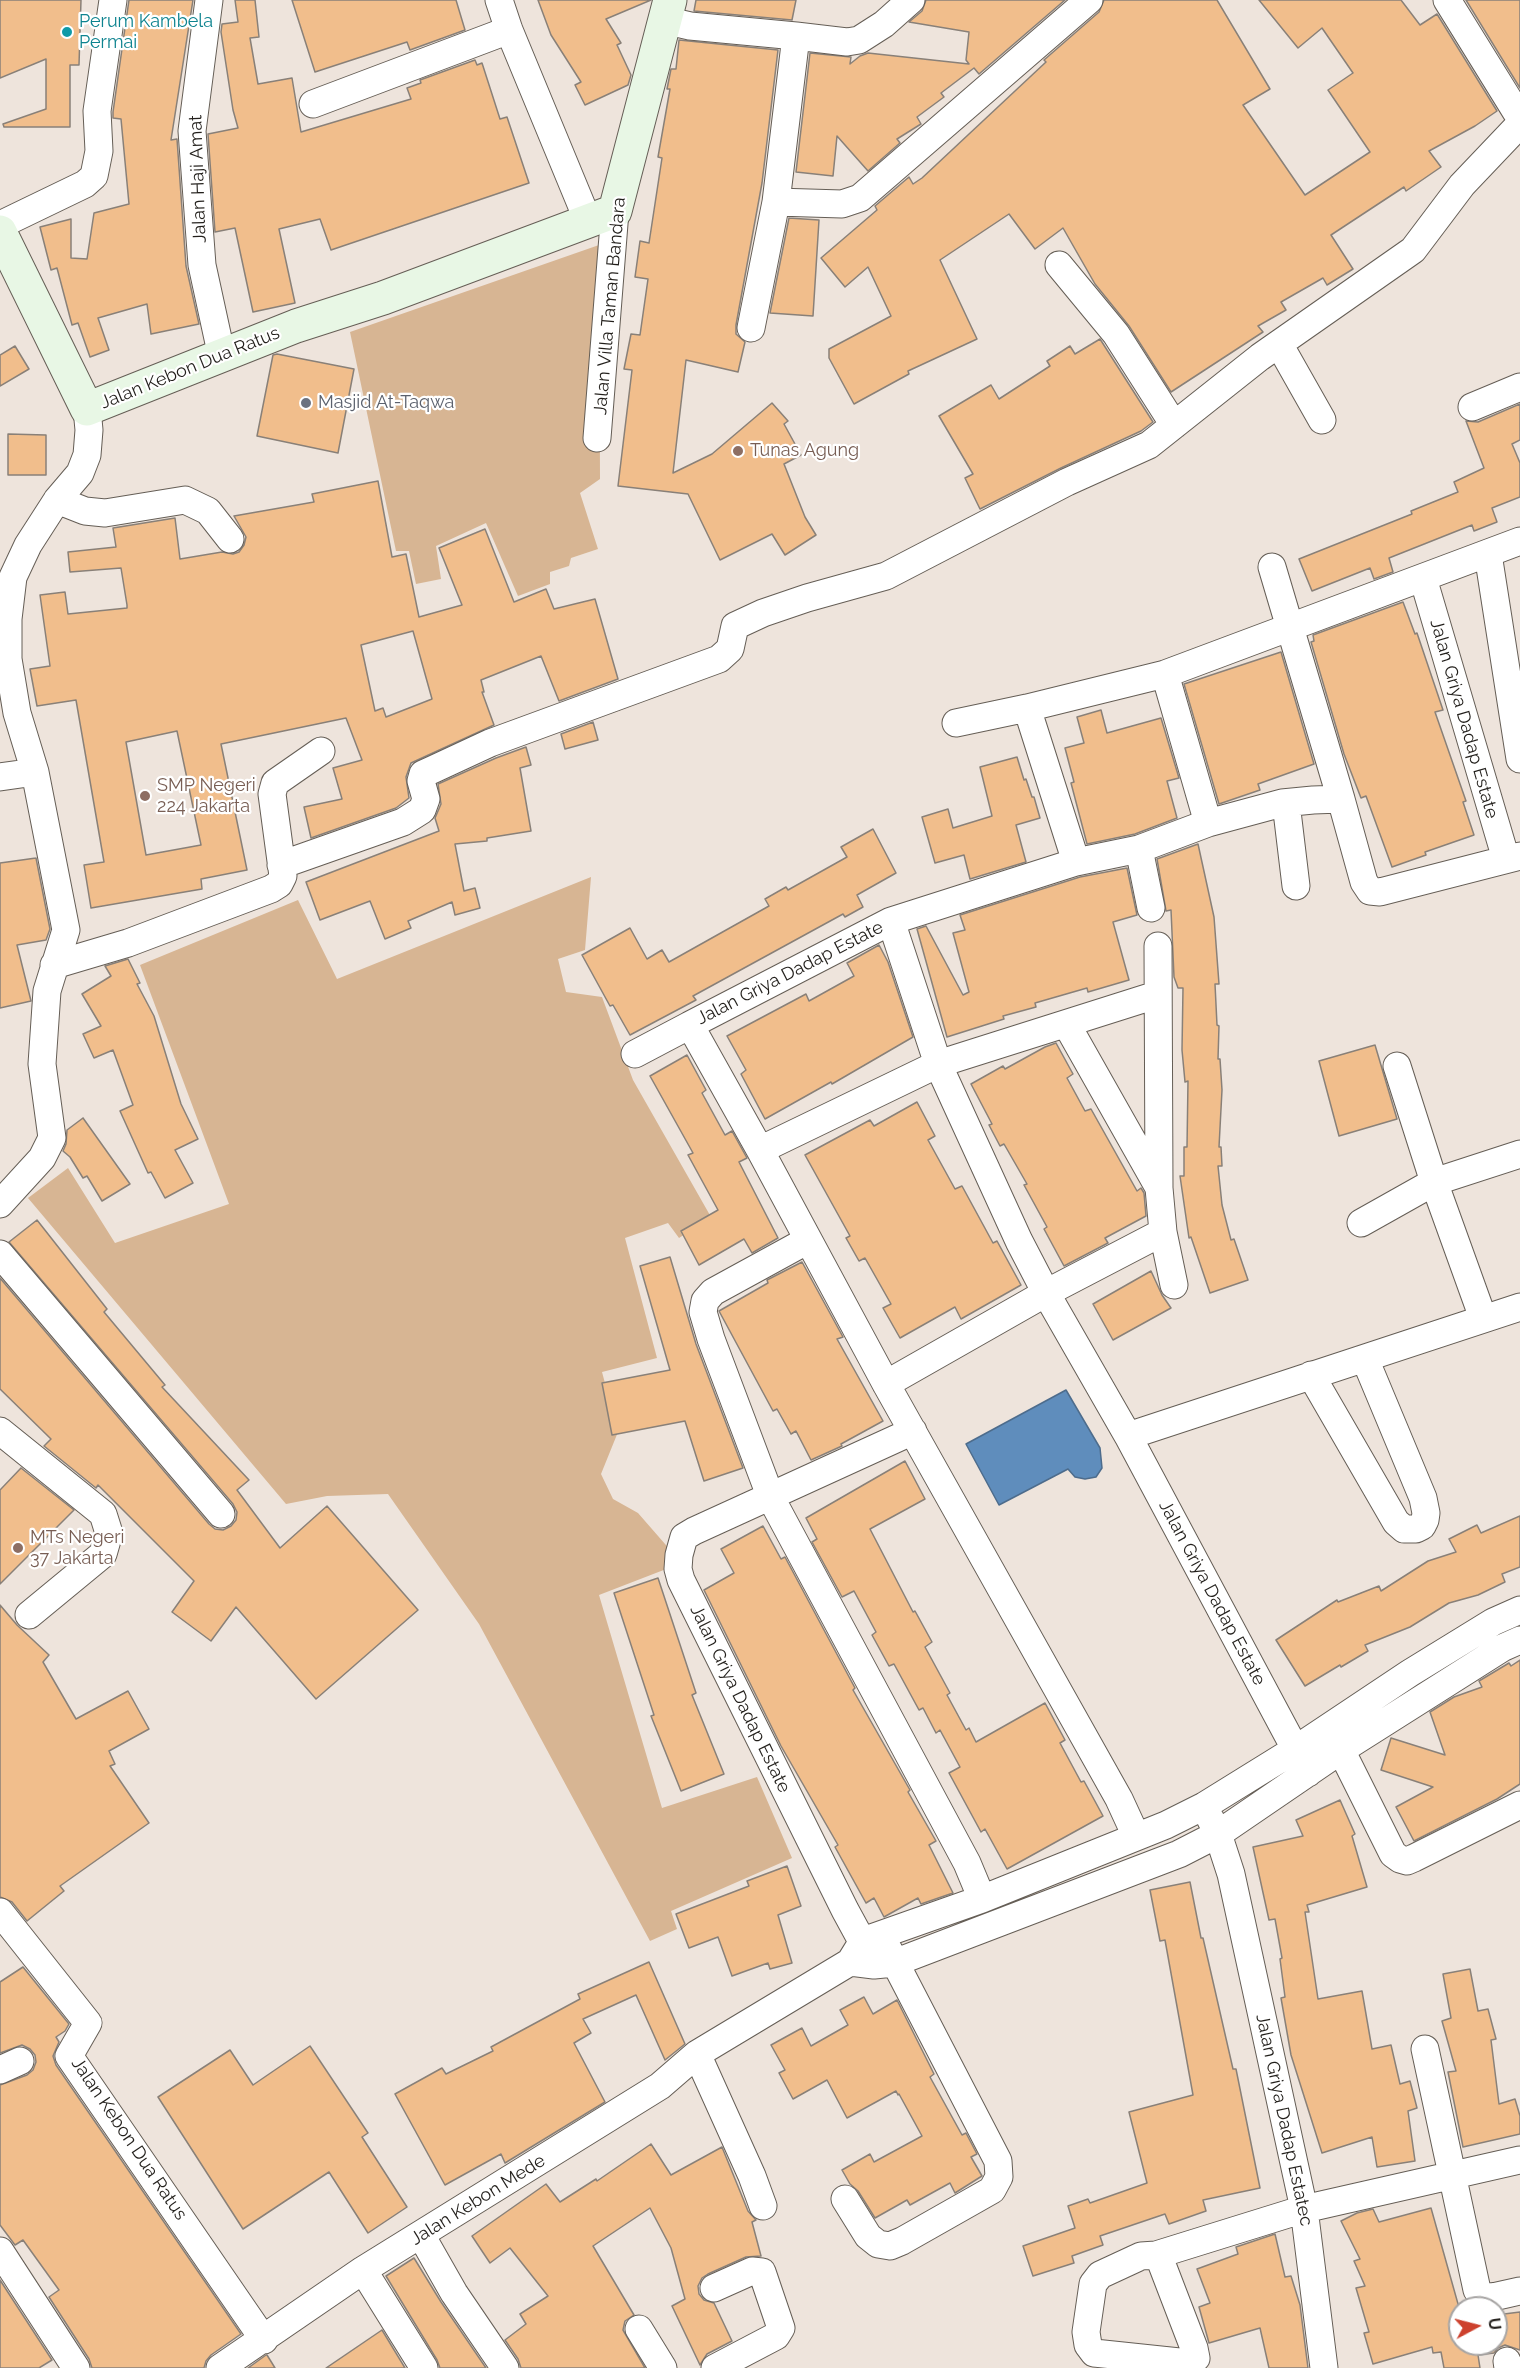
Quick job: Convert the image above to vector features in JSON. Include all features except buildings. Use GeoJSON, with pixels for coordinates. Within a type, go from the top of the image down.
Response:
{"type":"FeatureCollection","features":[{"type":"Feature","properties":{"kind":"street"},"geometry":{"type":"LineString","coordinates":[[0,225],[85,184],[94,176],[99,151],[97,111],[113,0]]}},
{"type":"Feature","properties":{"kind":"street","name":"Jalan Haji Amat"},"geometry":{"type":"LineString","coordinates":[[209,0],[192,131],[202,265],[222,357]]}},
{"type":"Feature","properties":{"kind":"street"},"geometry":{"type":"LineString","coordinates":[[499,0],[509,30],[601,216]]}},
{"type":"Feature","properties":{"kind":"street"},"geometry":{"type":"LineString","coordinates":[[667,10],[690,26],[847,42],[859,40],[884,24],[911,0]]}},
{"type":"Feature","properties":{"kind":"street"},"geometry":{"type":"LineString","coordinates":[[776,201],[842,204],[860,198],[1089,0]]}},
{"type":"Feature","properties":{"kind":"street"},"geometry":{"type":"LineString","coordinates":[[1447,0],[1520,118]]}},
{"type":"Feature","properties":{"kind":"street","name":"Jalan Villa Taman Bandara"},"geometry":{"type":"LineString","coordinates":[[597,438],[601,216],[667,10]]}},
{"type":"Feature","properties":{"kind":"street"},"geometry":{"type":"LineString","coordinates":[[313,104],[509,30]]}},
{"type":"Feature","properties":{"kind":"street"},"geometry":{"type":"LineString","coordinates":[[751,328],[776,201],[796,36]]}},
{"type":"Feature","properties":{"kind":"street"},"geometry":{"type":"LineString","coordinates":[[281,866],[402,822],[423,810],[426,799],[421,781],[423,774],[490,743],[719,659],[730,649],[735,626],[763,613],[807,598],[886,576],[1067,482],[1149,445],[1279,344],[1413,250],[1462,185],[1520,124]]}},
{"type":"Feature","properties":{"kind":"street","name":"Jalan Kebon Dua Ratus"},"geometry":{"type":"LineString","coordinates":[[0,1204],[42,1158],[52,1138],[42,1064],[47,991],[66,930],[35,772],[17,713],[8,659],[8,619],[13,577],[28,545],[57,500],[80,473],[87,455],[89,430],[87,409],[296,326],[383,298],[601,216]]}},
{"type":"Feature","properties":{"kind":"street"},"geometry":{"type":"LineString","coordinates":[[0,232],[87,409]]}},
{"type":"Feature","properties":{"kind":"street"},"geometry":{"type":"LineString","coordinates":[[1059,265],[1116,334],[1174,425]]}},
{"type":"Feature","properties":{"kind":"street"},"geometry":{"type":"LineString","coordinates":[[1279,344],[1322,420]]}},
{"type":"Feature","properties":{"kind":"street"},"geometry":{"type":"LineString","coordinates":[[1472,407],[1520,387]]}},
{"type":"Feature","properties":{"kind":"street"},"geometry":{"type":"LineString","coordinates":[[57,500],[86,511],[105,513],[185,500],[208,511],[230,539]]}},
{"type":"Feature","properties":{"kind":"street"},"geometry":{"type":"LineString","coordinates":[[956,723],[1165,674],[1520,541]]}},
{"type":"Feature","properties":{"kind":"street"},"geometry":{"type":"LineString","coordinates":[[1488,554],[1520,759]]}},
{"type":"Feature","properties":{"kind":"street","name":"Jalan Griya Dadap Estate"},"geometry":{"type":"LineString","coordinates":[[1272,567],[1364,882],[1370,891],[1380,891],[1513,858],[1423,578]]}},
{"type":"Feature","properties":{"kind":"street"},"geometry":{"type":"LineString","coordinates":[[1165,674],[1208,823]]}},
{"type":"Feature","properties":{"kind":"street"},"geometry":{"type":"LineString","coordinates":[[1027,708],[1076,862]]}},
{"type":"Feature","properties":{"kind":"street"},"geometry":{"type":"LineString","coordinates":[[54,965],[128,943],[270,890],[279,884],[283,876],[272,794],[275,783],[321,751]]}},
{"type":"Feature","properties":{"kind":"street"},"geometry":{"type":"LineString","coordinates":[[0,777],[35,772]]}},
{"type":"Feature","properties":{"kind":"street","name":"Jalan Griya Dadap Estate"},"geometry":{"type":"LineString","coordinates":[[635,1054],[891,921],[1076,862],[1138,849],[1208,823],[1286,803],[1341,799]]}},
{"type":"Feature","properties":{"kind":"street"},"geometry":{"type":"LineString","coordinates":[[1286,803],[1296,886]]}},
{"type":"Feature","properties":{"kind":"street"},"geometry":{"type":"LineString","coordinates":[[1138,849],[1151,909]]}},
{"type":"Feature","properties":{"kind":"street","name":"Jalan Griya Dadap Estate"},"geometry":{"type":"LineString","coordinates":[[891,921],[938,1064],[1046,1293],[1128,1436],[1308,1773]]}},
{"type":"Feature","properties":{"kind":"street"},"geometry":{"type":"LineString","coordinates":[[1158,946],[1156,995],[1159,1188],[1163,1232],[1174,1285]]}},
{"type":"Feature","properties":{"kind":"street"},"geometry":{"type":"LineString","coordinates":[[760,1150],[938,1064],[1156,995]]}},
{"type":"Feature","properties":{"kind":"street"},"geometry":{"type":"LineString","coordinates":[[1067,1024],[1159,1188]]}},
{"type":"Feature","properties":{"kind":"street","name":"Jalan Griya Dadap Estate"},"geometry":{"type":"LineString","coordinates":[[690,1025],[886,1384],[1119,1799],[1136,1836]]}},
{"type":"Feature","properties":{"kind":"street"},"geometry":{"type":"LineString","coordinates":[[1397,1066],[1434,1182],[1483,1318]]}},
{"type":"Feature","properties":{"kind":"street"},"geometry":{"type":"LineString","coordinates":[[1361,1223],[1434,1182],[1520,1154]]}},
{"type":"Feature","properties":{"kind":"street"},"geometry":{"type":"LineString","coordinates":[[886,1384],[1046,1293],[1163,1232]]}},
{"type":"Feature","properties":{"kind":"street"},"geometry":{"type":"LineString","coordinates":[[808,1240],[713,1292],[705,1301],[703,1312],[771,1498],[967,1863],[982,1899]]}},
{"type":"Feature","properties":{"kind":"street"},"geometry":{"type":"LineString","coordinates":[[0,1254],[221,1514]]}},
{"type":"Feature","properties":{"kind":"street"},"geometry":{"type":"LineString","coordinates":[[1128,1436],[1483,1318],[1519,1310]]}},
{"type":"Feature","properties":{"kind":"street"},"geometry":{"type":"LineString","coordinates":[[1311,1375],[1396,1521],[1404,1529],[1416,1529],[1422,1526],[1425,1520],[1423,1498],[1365,1359]]}},
{"type":"Feature","properties":{"kind":"street"},"geometry":{"type":"LineString","coordinates":[[0,1431],[103,1514],[109,1533],[103,1554],[29,1615]]}},
{"type":"Feature","properties":{"kind":"street","name":"Jalan Griya Dadap Estate"},"geometry":{"type":"LineString","coordinates":[[844,2199],[868,2236],[878,2244],[890,2246],[992,2190],[999,2176],[998,2161],[829,1878],[681,1580],[678,1569],[679,1555],[684,1538],[694,1531],[771,1498],[913,1431]]}},
{"type":"Feature","properties":{"kind":"street"},"geometry":{"type":"LineString","coordinates":[[873,1953],[982,1899],[1166,1825],[1204,1806],[1493,1622],[1520,1610]]}},
{"type":"Feature","properties":{"kind":"street"},"geometry":{"type":"LineString","coordinates":[[873,1953],[1157,1863],[1218,1834],[1341,1750],[1502,1648],[1520,1640]]}},
{"type":"Feature","properties":{"kind":"street"},"geometry":{"type":"LineString","coordinates":[[1326,1728],[1341,1750],[1393,1854],[1400,1859],[1407,1861],[1414,1858],[1520,1805]]}},
{"type":"Feature","properties":{"kind":"street"},"geometry":{"type":"LineString","coordinates":[[1204,1806],[1218,1834]]}},
{"type":"Feature","properties":{"kind":"street","name":"Jalan Griya Dadap Estatec"},"geometry":{"type":"LineString","coordinates":[[1218,1834],[1231,1874],[1304,2209],[1324,2368]]}},
{"type":"Feature","properties":{"kind":"street","name":"Jalan Kebon Dua Ratus"},"geometry":{"type":"LineString","coordinates":[[0,1912],[88,2023],[69,2056],[264,2340]]}},
{"type":"Feature","properties":{"kind":"street","name":"Jalan Kebon Mede"},"geometry":{"type":"LineString","coordinates":[[220,2368],[363,2270],[660,2086],[697,2054],[873,1953]]}},
{"type":"Feature","properties":{"kind":"street"},"geometry":{"type":"LineString","coordinates":[[1425,2049],[1477,2289],[1482,2296],[1492,2297],[1520,2291]]}},
{"type":"Feature","properties":{"kind":"street"},"geometry":{"type":"LineString","coordinates":[[697,2054],[752,2176],[763,2206]]}},
{"type":"Feature","properties":{"kind":"street"},"geometry":{"type":"LineString","coordinates":[[1156,2255],[1161,2262],[1196,2358],[1189,2363],[1094,2353],[1088,2345],[1086,2332],[1095,2281],[1100,2275],[1141,2256],[1156,2255],[1304,2209],[1520,2160]]}},
{"type":"Feature","properties":{"kind":"street"},"geometry":{"type":"LineString","coordinates":[[421,2235],[454,2293],[505,2368]]}},
{"type":"Feature","properties":{"kind":"street"},"geometry":{"type":"LineString","coordinates":[[0,2252],[76,2368]]}},
{"type":"Feature","properties":{"kind":"street"},"geometry":{"type":"LineString","coordinates":[[363,2270],[424,2368]]}},
{"type":"Feature","properties":{"kind":"street"},"geometry":{"type":"LineString","coordinates":[[714,2288],[752,2271],[762,2272],[780,2322],[780,2333],[746,2360],[715,2368]]}},
{"type":"Feature","properties":{"kind":"street"},"geometry":{"type":"LineString","coordinates":[[639,2329],[663,2368]]}},
{"type":"Feature","properties":{"kind":"shaded area"},"geometry":{"type":"Polygon","coordinates":[[[599,245],[600,479],[580,493],[598,549],[571,558],[569,566],[550,572],[550,584],[518,596],[486,523],[436,546],[441,579],[416,584],[409,551],[396,551],[350,332],[599,245]]]}},
{"type":"Feature","properties":{"kind":"shaded area"},"geometry":{"type":"Polygon","coordinates":[[[591,877],[585,950],[558,959],[566,992],[602,997],[633,1080],[711,1217],[679,1238],[668,1223],[625,1238],[657,1358],[602,1372],[618,1432],[601,1474],[613,1499],[638,1513],[672,1552],[674,1566],[599,1595],[662,1808],[757,1777],[792,1858],[671,1911],[677,1929],[650,1941],[479,1624],[388,1494],[327,1496],[286,1504],[28,1198],[68,1168],[115,1243],[229,1204],[140,965],[298,900],[337,979],[591,877]]]}},
{"type":"Feature","properties":{"kind":"water"},"geometry":{"type":"Polygon","coordinates":[[[1066,1390],[1100,1448],[1102,1468],[1096,1477],[1085,1479],[1075,1477],[1068,1469],[999,1505],[966,1444],[1066,1390]]]}},
{"type":"Feature","properties":{"kind":"place","name":"Perum Kambela Permai"},"geometry":{"type":"Point","coordinates":[67,32]}},
{"type":"Feature","properties":{"kind":"place","name":"Masjid At-Taqwa"},"geometry":{"type":"Point","coordinates":[306,403]}},
{"type":"Feature","properties":{"kind":"place","name":"Tunas Agung"},"geometry":{"type":"Point","coordinates":[738,451]}},
{"type":"Feature","properties":{"kind":"place","name":"SMP Negeri 224 Jakarta"},"geometry":{"type":"Point","coordinates":[145,796]}},
{"type":"Feature","properties":{"kind":"place","name":"MTs Negeri 37 Jakarta"},"geometry":{"type":"Point","coordinates":[18,1548]}}]}
